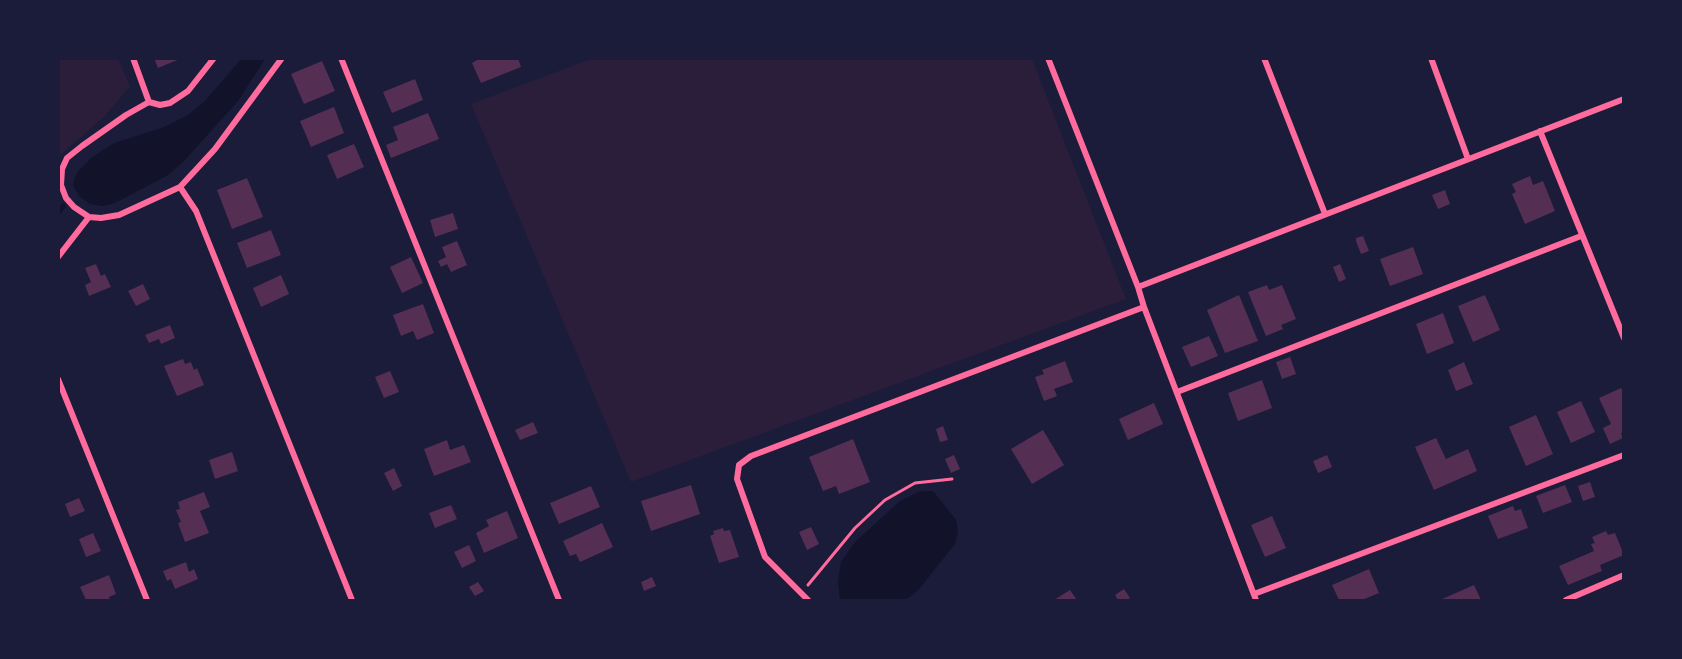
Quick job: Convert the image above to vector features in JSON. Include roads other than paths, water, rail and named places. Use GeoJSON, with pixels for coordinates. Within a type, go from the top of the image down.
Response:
{"type":"FeatureCollection","features":[{"type":"Feature","properties":{"kind":"street"},"geometry":{"type":"LineString","coordinates":[[133,58],[149,102]]}},
{"type":"Feature","properties":{"kind":"street"},"geometry":{"type":"LineString","coordinates":[[214,58],[189,91],[170,103],[160,105],[149,102],[67,158],[62,169],[61,185],[66,198],[74,207],[89,217],[119,215],[180,187],[215,149],[282,58]]}},
{"type":"Feature","properties":{"kind":"street"},"geometry":{"type":"LineString","coordinates":[[340,58],[559,600]]}},
{"type":"Feature","properties":{"kind":"street"},"geometry":{"type":"LineString","coordinates":[[1048,58],[1138,287],[1255,597],[1623,455]]}},
{"type":"Feature","properties":{"kind":"street"},"geometry":{"type":"LineString","coordinates":[[1264,58],[1325,214]]}},
{"type":"Feature","properties":{"kind":"street"},"geometry":{"type":"LineString","coordinates":[[1431,58],[1468,159]]}},
{"type":"Feature","properties":{"kind":"street"},"geometry":{"type":"LineString","coordinates":[[1138,287],[1623,99]]}},
{"type":"Feature","properties":{"kind":"street"},"geometry":{"type":"LineString","coordinates":[[1539,131],[1623,338]]}},
{"type":"Feature","properties":{"kind":"street"},"geometry":{"type":"LineString","coordinates":[[180,187],[196,211],[352,600]]}},
{"type":"Feature","properties":{"kind":"street"},"geometry":{"type":"LineString","coordinates":[[58,257],[89,217]]}},
{"type":"Feature","properties":{"kind":"street"},"geometry":{"type":"LineString","coordinates":[[1178,392],[1581,236]]}},
{"type":"Feature","properties":{"kind":"street"},"geometry":{"type":"LineString","coordinates":[[808,600],[765,557],[737,479],[739,465],[751,456],[1144,307]]}},
{"type":"Feature","properties":{"kind":"street"},"geometry":{"type":"LineString","coordinates":[[58,378],[147,600]]}},
{"type":"Feature","properties":{"kind":"street"},"geometry":{"type":"LineString","coordinates":[[1566,600],[1623,575]]}},
{"type":"Feature","properties":{"kind":"waterway"},"geometry":{"type":"LineString","coordinates":[[58,213],[63,206]]}}]}
